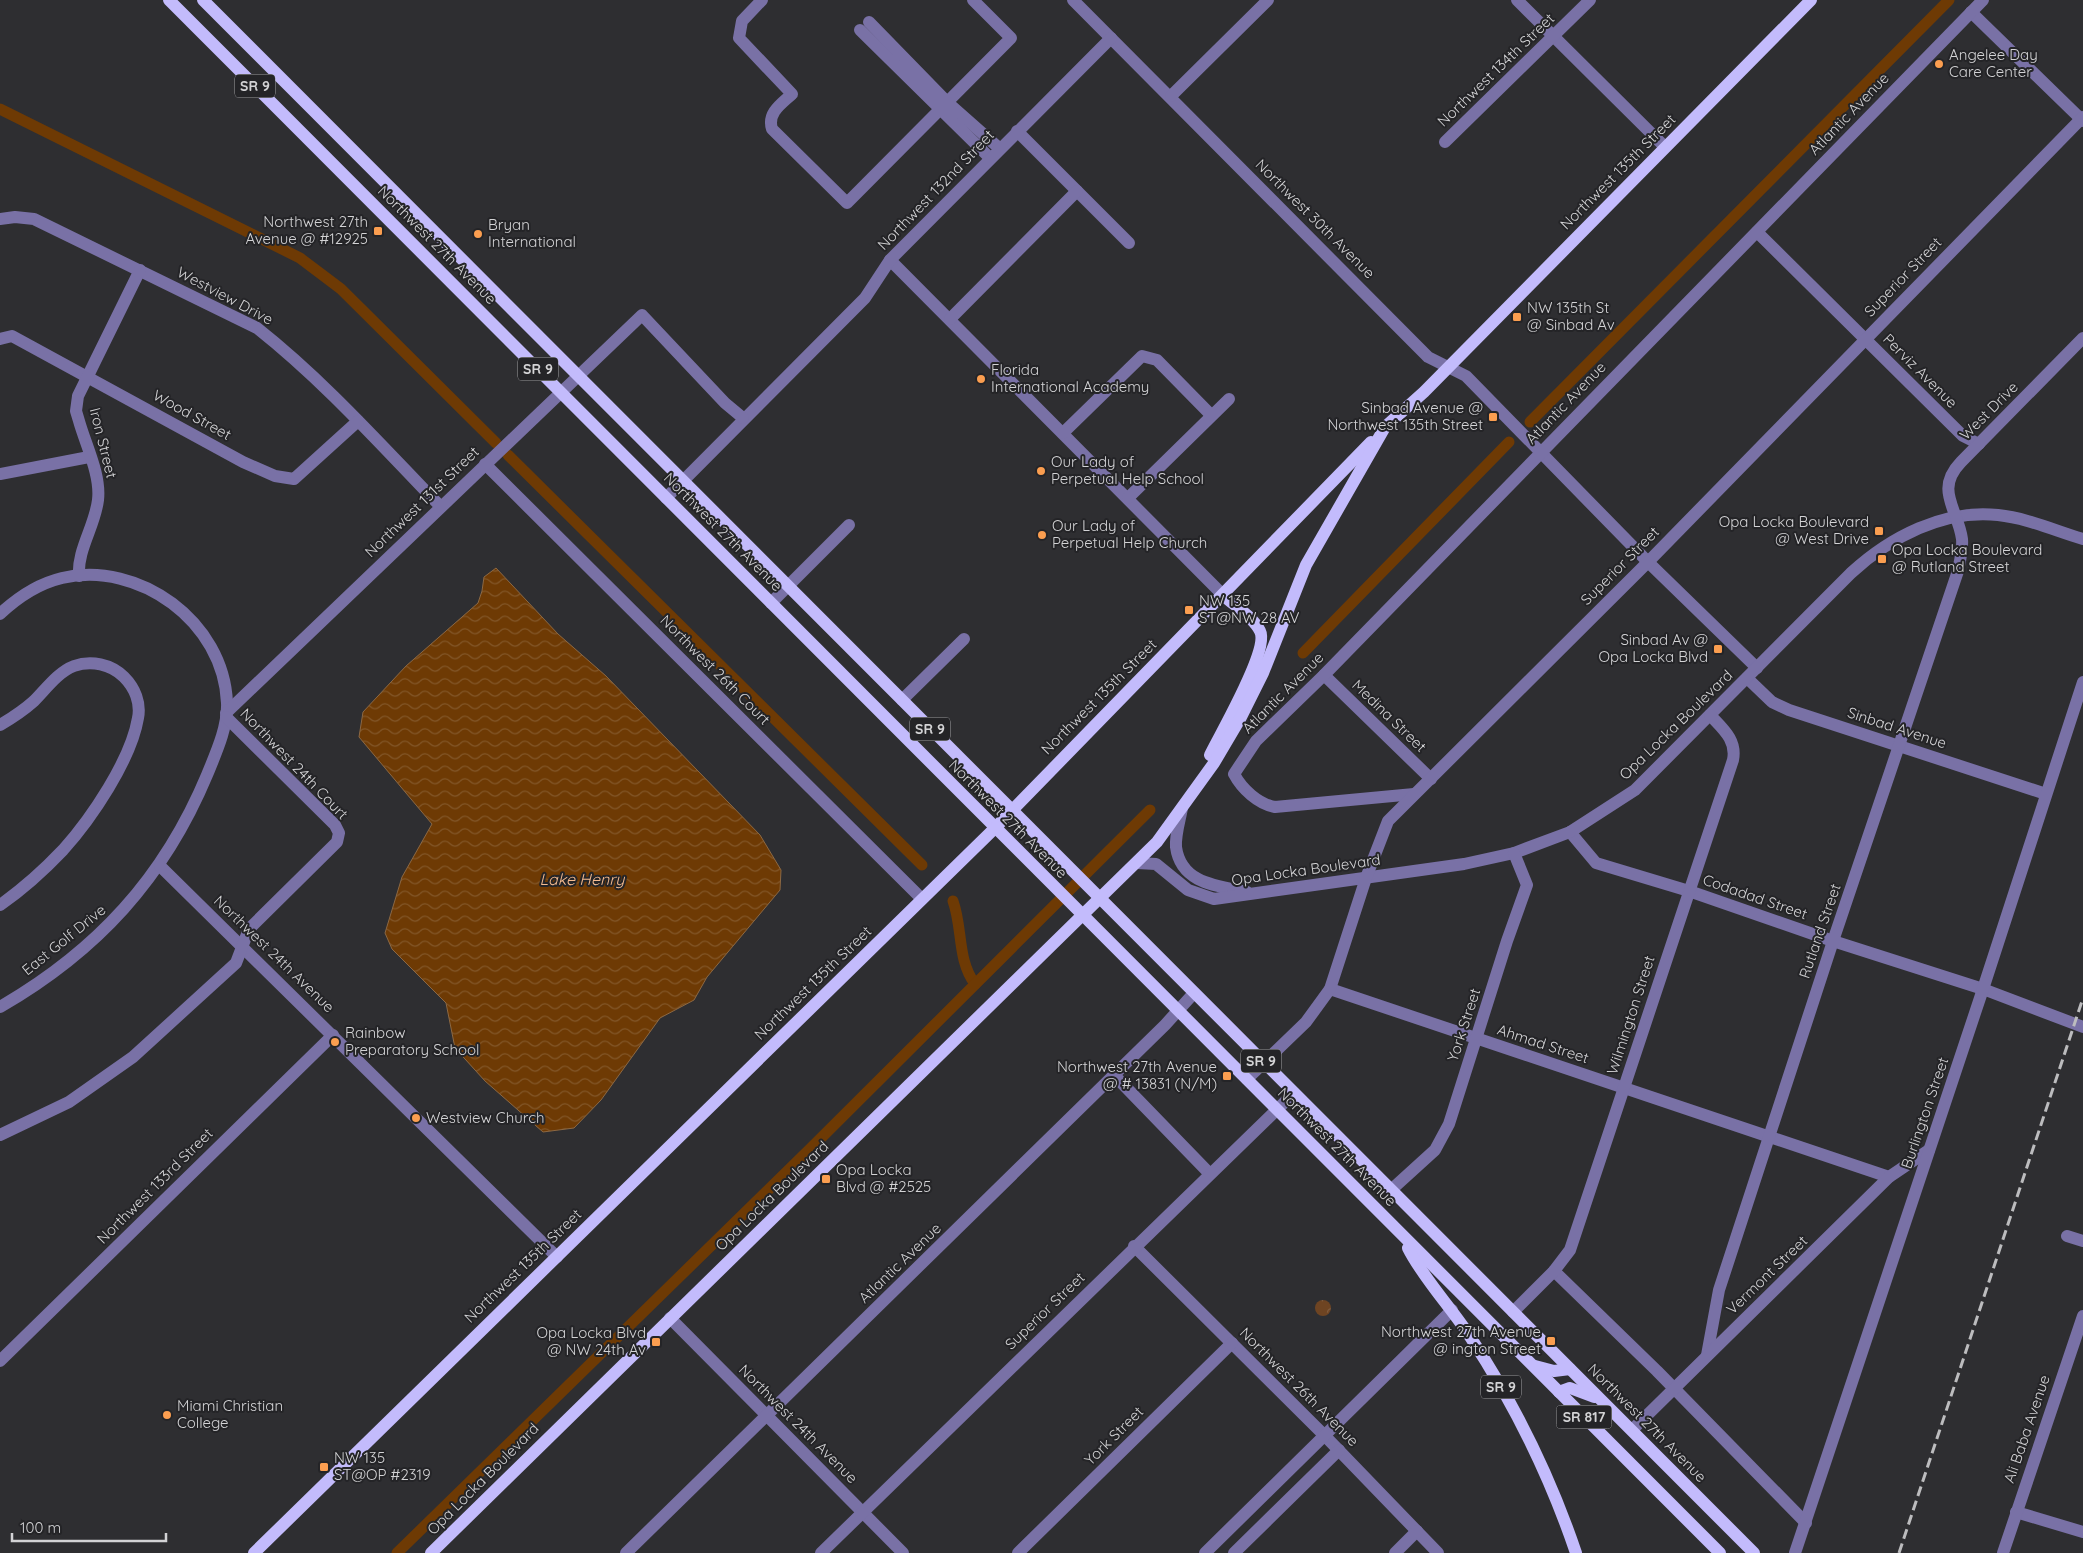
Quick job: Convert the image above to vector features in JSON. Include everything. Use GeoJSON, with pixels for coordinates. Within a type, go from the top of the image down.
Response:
{"type":"FeatureCollection","features":[{"type":"Feature","properties":{"kind":"main road","name":"Northwest 27th Avenue"},"geometry":{"type":"LineString","coordinates":[[169,0],[1720,1553]]}},
{"type":"Feature","properties":{"kind":"main road","name":"Northwest 27th Avenue"},"geometry":{"type":"LineString","coordinates":[[203,0],[1754,1553]]}},
{"type":"Feature","properties":{"kind":"main road","name":"Northwest 135th Street"},"geometry":{"type":"LineString","coordinates":[[1448,368],[1811,0]]}},
{"type":"Feature","properties":{"kind":"main road","name":"Opa Locka Boulevard"},"geometry":{"type":"LineString","coordinates":[[431,1553],[670,1318],[1078,911],[1137,863],[1157,842],[1206,774],[1240,719],[1262,673],[1306,565],[1385,427],[1448,368]]}},
{"type":"Feature","properties":{"kind":"main road","name":"Northwest 135th Street"},"geometry":{"type":"LineString","coordinates":[[254,1553],[995,828],[1224,596],[1385,427]]}},
{"type":"Feature","properties":{"kind":"main road"},"geometry":{"type":"LineString","coordinates":[[1206,774],[1206,762],[1244,690],[1262,642],[1261,632],[1255,624],[1224,596]]}},
{"type":"Feature","properties":{"kind":"main road","name":"SR 9"},"geometry":{"type":"LineString","coordinates":[[1401,1234],[1412,1256],[1452,1310],[1516,1412],[1560,1504],[1576,1553]]}},
{"type":"Feature","properties":{"kind":"main road"},"geometry":{"type":"LineString","coordinates":[[1532,1365],[1554,1372],[1570,1369]]}},
{"type":"Feature","properties":{"kind":"main road"},"geometry":{"type":"LineString","coordinates":[[1559,1392],[1570,1388],[1601,1400]]}},
{"type":"Feature","properties":{"kind":"street"},"geometry":{"type":"LineString","coordinates":[[762,0],[742,21],[739,38],[792,94],[772,114],[770,122],[772,129],[847,204],[1011,38],[973,0]]}},
{"type":"Feature","properties":{"kind":"street","name":"Northwest 30th Avenue"},"geometry":{"type":"LineString","coordinates":[[1073,0],[1171,96],[1428,357],[1466,376],[1540,452]]}},
{"type":"Feature","properties":{"kind":"street"},"geometry":{"type":"LineString","coordinates":[[1171,96],[1268,0]]}},
{"type":"Feature","properties":{"kind":"street"},"geometry":{"type":"LineString","coordinates":[[1518,0],[1666,147]]}},
{"type":"Feature","properties":{"kind":"street","name":"Northwest 134th Street"},"geometry":{"type":"LineString","coordinates":[[1445,142],[1590,0]]}},
{"type":"Feature","properties":{"kind":"street","name":"Atlantic Avenue"},"geometry":{"type":"LineString","coordinates":[[1414,794],[1303,806],[1275,807],[1261,804],[1237,780],[1234,774],[1256,741],[1324,675],[1983,0]]}},
{"type":"Feature","properties":{"kind":"street"},"geometry":{"type":"LineString","coordinates":[[1971,12],[2082,119]]}},
{"type":"Feature","properties":{"kind":"street"},"geometry":{"type":"LineString","coordinates":[[864,26],[969,129],[999,148]]}},
{"type":"Feature","properties":{"kind":"street","name":"Northwest 132nd Street"},"geometry":{"type":"LineString","coordinates":[[666,498],[743,418],[864,298],[890,260],[1110,38]]}},
{"type":"Feature","properties":{"kind":"street","name":"Superior Street"},"geometry":{"type":"LineString","coordinates":[[1247,1079],[1306,1022],[1330,989],[1366,878],[1388,821],[1648,562],[2082,119]]}},
{"type":"Feature","properties":{"kind":"street"},"geometry":{"type":"LineString","coordinates":[[969,129],[990,158]]}},
{"type":"Feature","properties":{"kind":"street"},"geometry":{"type":"LineString","coordinates":[[1016,131],[1129,243]]}},
{"type":"Feature","properties":{"kind":"street"},"geometry":{"type":"LineString","coordinates":[[950,320],[1077,191]]}},
{"type":"Feature","properties":{"kind":"street","name":"Westview Drive"},"geometry":{"type":"LineString","coordinates":[[0,219],[15,217],[34,219],[258,328],[282,348],[358,421],[440,506]]}},
{"type":"Feature","properties":{"kind":"street","name":"Perviz Avenue"},"geometry":{"type":"LineString","coordinates":[[1757,232],[1963,436],[1979,444]]}},
{"type":"Feature","properties":{"kind":"street"},"geometry":{"type":"LineString","coordinates":[[890,260],[1224,596]]}},
{"type":"Feature","properties":{"kind":"street","name":"Iron Street"},"geometry":{"type":"LineString","coordinates":[[79,576],[78,565],[98,501],[97,481],[76,411],[78,396],[140,270]]}},
{"type":"Feature","properties":{"kind":"street","name":"Northwest 131st Street"},"geometry":{"type":"LineString","coordinates":[[226,715],[440,506],[642,315],[725,403],[743,418]]}},
{"type":"Feature","properties":{"kind":"street","name":"Wood Street"},"geometry":{"type":"LineString","coordinates":[[0,340],[12,336],[243,462],[276,476],[294,479],[358,421]]}},
{"type":"Feature","properties":{"kind":"street","name":"West Drive"},"geometry":{"type":"LineString","coordinates":[[1956,518],[1947,488],[1949,477],[2083,338]]}},
{"type":"Feature","properties":{"kind":"street"},"geometry":{"type":"LineString","coordinates":[[1063,433],[1142,356],[1157,360],[1211,415]]}},
{"type":"Feature","properties":{"kind":"street"},"geometry":{"type":"LineString","coordinates":[[1128,498],[1229,399]]}},
{"type":"Feature","properties":{"kind":"street"},"geometry":{"type":"LineString","coordinates":[[1540,452],[1648,562],[1757,668]]}},
{"type":"Feature","properties":{"kind":"street"},"geometry":{"type":"LineString","coordinates":[[0,474],[89,457]]}},
{"type":"Feature","properties":{"kind":"street","name":"Northwest 26th Court"},"geometry":{"type":"LineString","coordinates":[[485,464],[922,899]]}},
{"type":"Feature","properties":{"kind":"street","name":"Opa Locka Boulevard"},"geometry":{"type":"LineString","coordinates":[[1137,863],[1156,864],[1188,890],[1214,899],[1464,864],[1514,853],[1570,832],[1634,790],[1869,557],[1922,527],[1976,514],[2012,517],[2083,540]]}},
{"type":"Feature","properties":{"kind":"street","name":"Rutland Street"},"geometry":{"type":"LineString","coordinates":[[1707,1356],[1719,1290],[1833,941],[1958,571],[1962,543],[1956,518]]}},
{"type":"Feature","properties":{"kind":"street"},"geometry":{"type":"LineString","coordinates":[[771,603],[850,525]]}},
{"type":"Feature","properties":{"kind":"street"},"geometry":{"type":"LineString","coordinates":[[0,614],[16,600],[38,587],[60,579],[79,576],[112,577],[139,584],[162,595],[183,612],[203,636],[216,658],[226,691],[226,715]]}},
{"type":"Feature","properties":{"kind":"street"},"geometry":{"type":"LineString","coordinates":[[902,700],[964,639]]}},
{"type":"Feature","properties":{"kind":"street"},"geometry":{"type":"LineString","coordinates":[[0,725],[26,708],[62,673],[84,664],[99,664],[119,673],[129,682],[138,703],[138,718],[127,749],[91,814],[57,856],[32,880],[0,905]]}},
{"type":"Feature","properties":{"kind":"street","name":"Medina Street"},"geometry":{"type":"LineString","coordinates":[[1324,675],[1431,779]]}},
{"type":"Feature","properties":{"kind":"street","name":"Sinbad Avenue"},"geometry":{"type":"LineString","coordinates":[[1747,678],[1772,702],[1783,708],[2046,794]]}},
{"type":"Feature","properties":{"kind":"street","name":"Burlington Street"},"geometry":{"type":"LineString","coordinates":[[1795,1553],[2083,682]]}},
{"type":"Feature","properties":{"kind":"street","name":"Northwest 24th Court"},"geometry":{"type":"LineString","coordinates":[[226,715],[333,823],[339,835],[335,844],[249,928],[243,946]]}},
{"type":"Feature","properties":{"kind":"street","name":"East Golf Drive"},"geometry":{"type":"LineString","coordinates":[[0,1007],[49,976],[96,938],[124,910],[160,866],[200,792],[217,748],[226,715]]}},
{"type":"Feature","properties":{"kind":"street","name":"Wilmington Street"},"geometry":{"type":"LineString","coordinates":[[1513,1312],[1554,1271],[1570,1250],[1734,755],[1730,738],[1710,715]]}},
{"type":"Feature","properties":{"kind":"street"},"geometry":{"type":"LineString","coordinates":[[1182,808],[1176,847],[1185,868],[1200,881],[1252,893]]}},
{"type":"Feature","properties":{"kind":"street","name":"Codadad Street"},"geometry":{"type":"LineString","coordinates":[[1570,832],[1596,863],[1689,891],[1833,941],[1983,989],[2083,1027]]}},
{"type":"Feature","properties":{"kind":"street","name":"York Street"},"geometry":{"type":"LineString","coordinates":[[1391,1190],[1429,1156],[1444,1136],[1477,1040],[1507,940],[1528,885],[1514,853]]}},
{"type":"Feature","properties":{"kind":"street","name":"Northwest 24th Avenue"},"geometry":{"type":"LineString","coordinates":[[160,866],[557,1257]]}},
{"type":"Feature","properties":{"kind":"street"},"geometry":{"type":"LineString","coordinates":[[0,1135],[69,1102],[133,1057],[236,962],[243,946]]}},
{"type":"Feature","properties":{"kind":"street","name":"Ahmad Street"},"geometry":{"type":"LineString","coordinates":[[1330,989],[1889,1177]]}},
{"type":"Feature","properties":{"kind":"street","name":"Atlantic Avenue"},"geometry":{"type":"LineString","coordinates":[[626,1553],[1114,1075],[1194,993]]}},
{"type":"Feature","properties":{"kind":"street","name":"Northwest 133rd Street"},"geometry":{"type":"LineString","coordinates":[[0,1361],[333,1035]]}},
{"type":"Feature","properties":{"kind":"street"},"geometry":{"type":"LineString","coordinates":[[1114,1075],[1209,1173]]}},
{"type":"Feature","properties":{"kind":"street","name":"Superior Street"},"geometry":{"type":"LineString","coordinates":[[821,1553],[1209,1173],[1294,1093]]}},
{"type":"Feature","properties":{"kind":"street","name":"Vermont Street"},"geometry":{"type":"LineString","coordinates":[[1632,1430],[1889,1177],[1929,1150]]}},
{"type":"Feature","properties":{"kind":"street"},"geometry":{"type":"LineString","coordinates":[[2066,1236],[2083,1241]]}},
{"type":"Feature","properties":{"kind":"street","name":"Northwest 26th Avenue"},"geometry":{"type":"LineString","coordinates":[[1134,1246],[1339,1450],[1438,1553]]}},
{"type":"Feature","properties":{"kind":"street"},"geometry":{"type":"LineString","coordinates":[[1554,1271],[1674,1389],[1806,1524]]}},
{"type":"Feature","properties":{"kind":"street"},"geometry":{"type":"LineString","coordinates":[[1205,1553],[1452,1310]]}},
{"type":"Feature","properties":{"kind":"street","name":"Ali Baba Avenue"},"geometry":{"type":"LineString","coordinates":[[2003,1553],[2083,1316]]}},
{"type":"Feature","properties":{"kind":"street","name":"Northwest 24th Avenue"},"geometry":{"type":"LineString","coordinates":[[670,1318],[902,1553]]}},
{"type":"Feature","properties":{"kind":"street","name":"York Street"},"geometry":{"type":"LineString","coordinates":[[1018,1553],[1232,1343]]}},
{"type":"Feature","properties":{"kind":"street"},"geometry":{"type":"LineString","coordinates":[[1234,1553],[1339,1450]]}},
{"type":"Feature","properties":{"kind":"street"},"geometry":{"type":"LineString","coordinates":[[2016,1512],[2083,1532]]}},
{"type":"Feature","properties":{"kind":"street"},"geometry":{"type":"LineString","coordinates":[[1395,1553],[1417,1531]]}},
{"type":"Feature","properties":{"kind":"green space"},"geometry":{"type":"Polygon","coordinates":[[[1323,1300],[1329,1302],[1331,1308],[1329,1314],[1323,1316],[1317,1314],[1315,1308],[1317,1302],[1323,1300]]]}},
{"type":"Feature","properties":{"kind":"water","name":"Lake Henry"},"geometry":{"type":"Polygon","coordinates":[[[496,568],[558,634],[606,676],[760,835],[781,870],[780,890],[707,977],[694,1000],[660,1018],[601,1100],[574,1128],[543,1132],[485,1081],[455,1048],[446,1003],[392,949],[385,933],[402,877],[432,824],[359,737],[363,712],[406,666],[478,603],[484,577],[496,568]]]}},
{"type":"Feature","properties":{"kind":"waterway"},"geometry":{"type":"LineString","coordinates":[[1530,422],[1949,0]]}},
{"type":"Feature","properties":{"kind":"waterway"},"geometry":{"type":"LineString","coordinates":[[0,109],[300,258],[341,289],[496,443]]}},
{"type":"Feature","properties":{"kind":"waterway"},"geometry":{"type":"LineString","coordinates":[[1303,653],[1509,442]]}},
{"type":"Feature","properties":{"kind":"waterway"},"geometry":{"type":"LineString","coordinates":[[508,455],[922,865]]}},
{"type":"Feature","properties":{"kind":"waterway"},"geometry":{"type":"LineString","coordinates":[[397,1553],[811,1148],[1150,810]]}},
{"type":"Feature","properties":{"kind":"waterway"},"geometry":{"type":"LineString","coordinates":[[953,901],[965,965],[975,984]]}},
{"type":"Feature","properties":{"kind":"railway"},"geometry":{"type":"LineString","coordinates":[[1899,1553],[2083,998]]}},
{"type":"Feature","properties":{"kind":"place","name":"Angelee Day Care Center"},"geometry":{"type":"Point","coordinates":[1939,64]}},
{"type":"Feature","properties":{"kind":"place","name":"Northwest 27th Avenue @ #12925"},"geometry":{"type":"Point","coordinates":[378,231]}},
{"type":"Feature","properties":{"kind":"place","name":"Bryan International"},"geometry":{"type":"Point","coordinates":[478,234]}},
{"type":"Feature","properties":{"kind":"place","name":"NW 135th St @ Sinbad Av"},"geometry":{"type":"Point","coordinates":[1517,317]}},
{"type":"Feature","properties":{"kind":"place","name":"Florida International Academy"},"geometry":{"type":"Point","coordinates":[981,379]}},
{"type":"Feature","properties":{"kind":"place","name":"Sinbad Avenue @ Northwest 135th Street"},"geometry":{"type":"Point","coordinates":[1493,417]}},
{"type":"Feature","properties":{"kind":"place","name":"Our Lady of Perpetual Help School"},"geometry":{"type":"Point","coordinates":[1041,471]}},
{"type":"Feature","properties":{"kind":"place","name":"Opa Locka Boulevard @ West Drive"},"geometry":{"type":"Point","coordinates":[1879,531]}},
{"type":"Feature","properties":{"kind":"place","name":"Our Lady of Perpetual Help Church"},"geometry":{"type":"Point","coordinates":[1042,535]}},
{"type":"Feature","properties":{"kind":"place","name":"Opa Locka Boulevard @ Rutland Street"},"geometry":{"type":"Point","coordinates":[1882,559]}},
{"type":"Feature","properties":{"kind":"place","name":"NW 135 ST@NW 28 AV"},"geometry":{"type":"Point","coordinates":[1189,610]}},
{"type":"Feature","properties":{"kind":"place","name":"Sinbad Av @ Opa Locka Blvd"},"geometry":{"type":"Point","coordinates":[1718,649]}},
{"type":"Feature","properties":{"kind":"place","name":"Rainbow Preparatory School"},"geometry":{"type":"Point","coordinates":[335,1042]}},
{"type":"Feature","properties":{"kind":"place","name":"Northwest 27th Avenue @ # 13831 (N/M)"},"geometry":{"type":"Point","coordinates":[1227,1076]}},
{"type":"Feature","properties":{"kind":"place","name":"Westview Church"},"geometry":{"type":"Point","coordinates":[416,1118]}},
{"type":"Feature","properties":{"kind":"place","name":"Opa Locka Blvd @ #2525"},"geometry":{"type":"Point","coordinates":[826,1179]}},
{"type":"Feature","properties":{"kind":"place","name":"Northwest 27th Avenue @ ington Street"},"geometry":{"type":"Point","coordinates":[1551,1341]}},
{"type":"Feature","properties":{"kind":"place","name":"Opa Locka Blvd @ NW 24th Av"},"geometry":{"type":"Point","coordinates":[656,1342]}},
{"type":"Feature","properties":{"kind":"place","name":"Miami Christian College"},"geometry":{"type":"Point","coordinates":[167,1415]}},
{"type":"Feature","properties":{"kind":"place","name":"NW 135 ST@OP #2319"},"geometry":{"type":"Point","coordinates":[324,1467]}}]}
